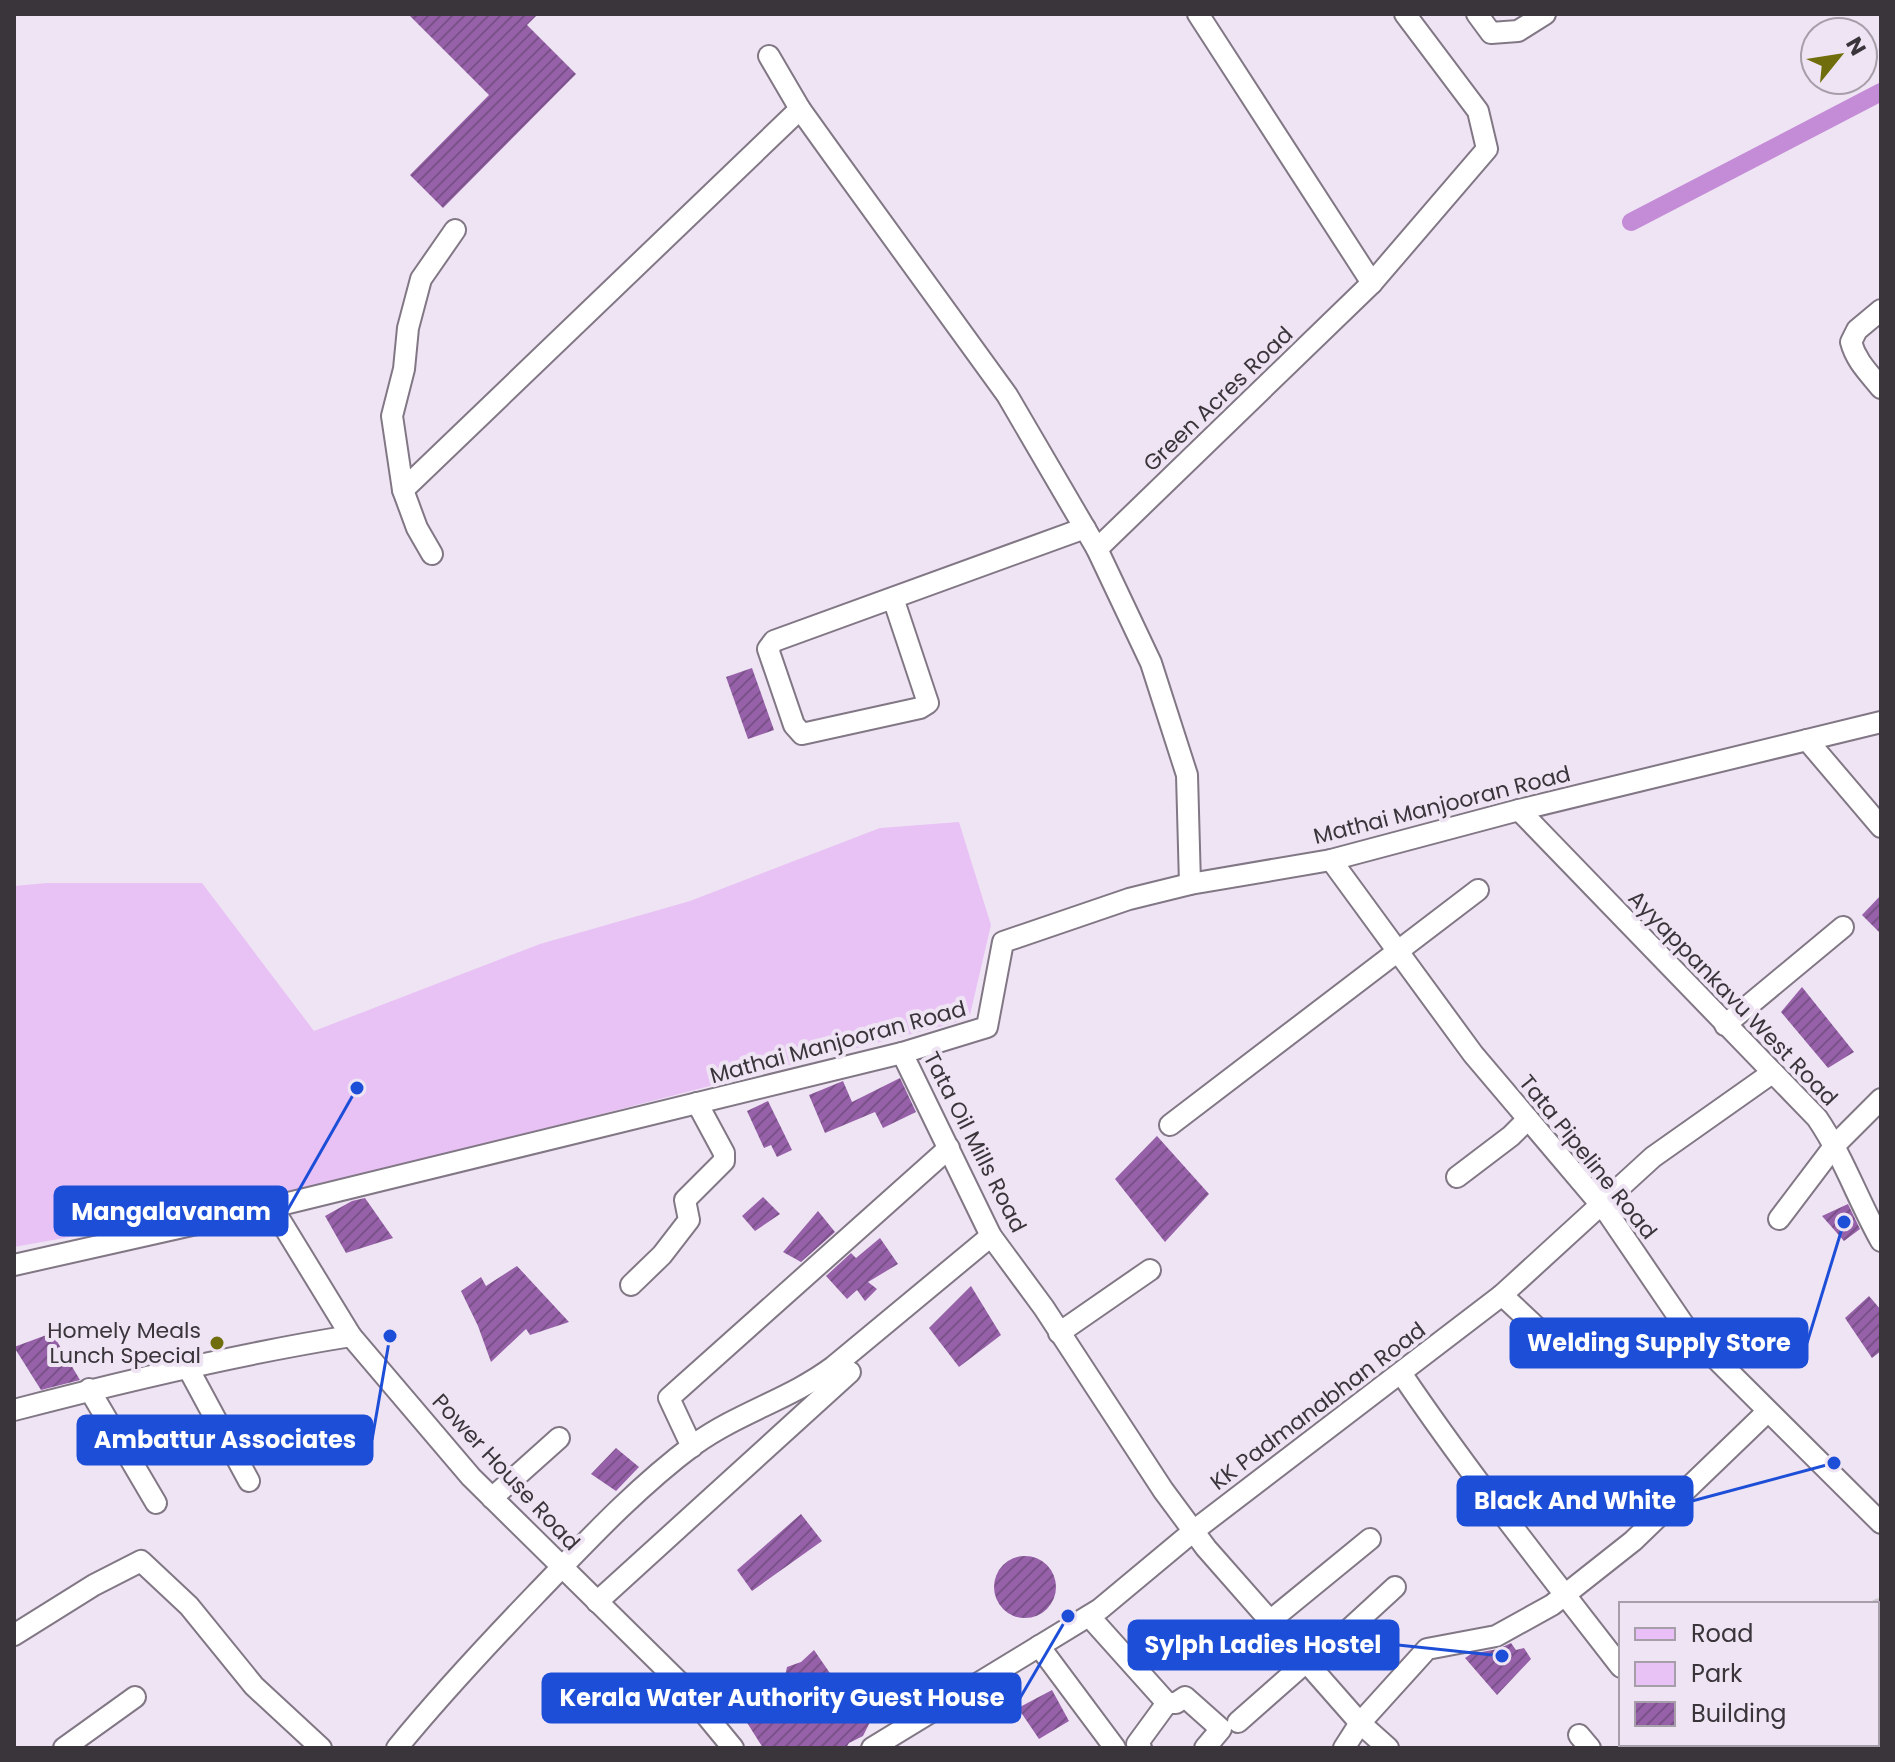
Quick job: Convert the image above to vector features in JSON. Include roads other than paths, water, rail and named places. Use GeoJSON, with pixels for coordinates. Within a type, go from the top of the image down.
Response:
{"type":"FeatureCollection","features":[{"type":"Feature","properties":{"kind":"street"},"geometry":{"type":"LineString","coordinates":[[1198,14],[1372,283]]}},
{"type":"Feature","properties":{"kind":"street","name":"Green Acres Road"},"geometry":{"type":"LineString","coordinates":[[1097,549],[1372,283],[1487,149],[1478,111],[1405,14]]}},
{"type":"Feature","properties":{"kind":"street"},"geometry":{"type":"LineString","coordinates":[[1477,14],[1491,33],[1518,31],[1545,14]]}},
{"type":"Feature","properties":{"kind":"street"},"geometry":{"type":"LineString","coordinates":[[769,56],[800,109],[1007,395],[1097,549],[1151,663],[1187,775],[1190,884]]}},
{"type":"Feature","properties":{"kind":"street"},"geometry":{"type":"LineString","coordinates":[[403,490],[615,283],[800,109]]}},
{"type":"Feature","properties":{"kind":"street"},"geometry":{"type":"LineString","coordinates":[[432,554],[417,528],[403,490],[392,416],[404,369],[408,328],[421,279],[455,230]]}},
{"type":"Feature","properties":{"kind":"street"},"geometry":{"type":"LineString","coordinates":[[1881,310],[1857,330],[1851,342],[1861,364],[1881,388]]}},
{"type":"Feature","properties":{"kind":"street"},"geometry":{"type":"LineString","coordinates":[[893,598],[928,703],[920,708],[802,734],[794,725],[768,649],[774,641],[1085,528]]}},
{"type":"Feature","properties":{"kind":"street","name":"Mathai Manjooran Road"},"geometry":{"type":"LineString","coordinates":[[14,1265],[272,1207],[902,1053],[987,1027],[1003,942],[1129,899],[1190,884],[1331,860],[1519,810],[1881,722]]}},
{"type":"Feature","properties":{"kind":"street"},"geometry":{"type":"LineString","coordinates":[[1807,740],[1881,827]]}},
{"type":"Feature","properties":{"kind":"street","name":"Ayyappankavu West Road"},"geometry":{"type":"LineString","coordinates":[[1519,810],[1817,1118],[1835,1145],[1859,1202],[1881,1241]]}},
{"type":"Feature","properties":{"kind":"street","name":"Tata Pipeline Road"},"geometry":{"type":"LineString","coordinates":[[1331,860],[1473,1054],[1601,1205],[1688,1331],[1881,1523]]}},
{"type":"Feature","properties":{"kind":"street"},"geometry":{"type":"LineString","coordinates":[[1170,1125],[1478,890]]}},
{"type":"Feature","properties":{"kind":"street"},"geometry":{"type":"LineString","coordinates":[[1725,1025],[1843,927]]}},
{"type":"Feature","properties":{"kind":"street","name":"Tata Oil Mills Road"},"geometry":{"type":"LineString","coordinates":[[902,1053],[991,1236],[1163,1490],[1307,1664],[1360,1723],[1388,1748]]}},
{"type":"Feature","properties":{"kind":"street","name":"KK Padmanabhan Road"},"geometry":{"type":"LineString","coordinates":[[872,1748],[1089,1616],[1201,1539],[1401,1373],[1502,1295],[1653,1157],[1772,1073]]}},
{"type":"Feature","properties":{"kind":"street"},"geometry":{"type":"LineString","coordinates":[[1779,1219],[1835,1145],[1881,1099]]}},
{"type":"Feature","properties":{"kind":"street"},"geometry":{"type":"LineString","coordinates":[[631,1285],[662,1255],[689,1220],[685,1200],[690,1193],[724,1161],[724,1153],[697,1103]]}},
{"type":"Feature","properties":{"kind":"street"},"geometry":{"type":"LineString","coordinates":[[1457,1177],[1511,1136],[1528,1119]]}},
{"type":"Feature","properties":{"kind":"street"},"geometry":{"type":"LineString","coordinates":[[692,1447],[669,1398],[949,1148]]}},
{"type":"Feature","properties":{"kind":"street","name":"Power House Road"},"geometry":{"type":"LineString","coordinates":[[272,1207],[351,1336],[492,1498],[677,1680],[733,1748]]}},
{"type":"Feature","properties":{"kind":"street"},"geometry":{"type":"LineString","coordinates":[[597,1602],[842,1370],[991,1236]]}},
{"type":"Feature","properties":{"kind":"street"},"geometry":{"type":"LineString","coordinates":[[1059,1333],[1150,1270]]}},
{"type":"Feature","properties":{"kind":"street"},"geometry":{"type":"LineString","coordinates":[[1502,1295],[1567,1356]]}},
{"type":"Feature","properties":{"kind":"street"},"geometry":{"type":"LineString","coordinates":[[14,1410],[89,1389],[351,1336]]}},
{"type":"Feature","properties":{"kind":"street"},"geometry":{"type":"LineString","coordinates":[[188,1368],[249,1481]]}},
{"type":"Feature","properties":{"kind":"street"},"geometry":{"type":"LineString","coordinates":[[397,1748],[440,1694],[561,1567],[637,1493],[727,1422],[842,1370]]}},
{"type":"Feature","properties":{"kind":"street"},"geometry":{"type":"LineString","coordinates":[[1401,1373],[1447,1441],[1619,1664]]}},
{"type":"Feature","properties":{"kind":"street"},"geometry":{"type":"LineString","coordinates":[[89,1389],[156,1503]]}},
{"type":"Feature","properties":{"kind":"street"},"geometry":{"type":"LineString","coordinates":[[1344,1748],[1360,1723],[1427,1649],[1496,1636],[1552,1605],[1633,1541],[1767,1412]]}},
{"type":"Feature","properties":{"kind":"street"},"geometry":{"type":"LineString","coordinates":[[492,1498],[559,1438]]}},
{"type":"Feature","properties":{"kind":"street"},"geometry":{"type":"LineString","coordinates":[[1271,1620],[1370,1539]]}},
{"type":"Feature","properties":{"kind":"street"},"geometry":{"type":"LineString","coordinates":[[14,1635],[94,1585],[141,1561],[189,1606],[254,1686],[321,1748]]}},
{"type":"Feature","properties":{"kind":"street"},"geometry":{"type":"LineString","coordinates":[[1238,1722],[1395,1587]]}},
{"type":"Feature","properties":{"kind":"street"},"geometry":{"type":"LineString","coordinates":[[1089,1616],[1167,1703],[1176,1703],[1185,1697],[1221,1729],[1205,1748]]}},
{"type":"Feature","properties":{"kind":"street"},"geometry":{"type":"LineString","coordinates":[[1039,1646],[1115,1748]]}},
{"type":"Feature","properties":{"kind":"street"},"geometry":{"type":"LineString","coordinates":[[64,1748],[135,1697]]}},
{"type":"Feature","properties":{"kind":"street"},"geometry":{"type":"LineString","coordinates":[[1141,1748],[1137,1744],[1167,1703]]}},
{"type":"Feature","properties":{"kind":"waterway"},"geometry":{"type":"LineString","coordinates":[[1631,222],[1881,92]]}},
{"type":"Feature","properties":{"kind":"place","name":"Mangalavanam"},"geometry":{"type":"Point","coordinates":[357,1088]}},
{"type":"Feature","properties":{"kind":"place","name":"Welding Supply Store"},"geometry":{"type":"Point","coordinates":[1844,1222]}},
{"type":"Feature","properties":{"kind":"place","name":"Ambattur Associates"},"geometry":{"type":"Point","coordinates":[390,1336]}},
{"type":"Feature","properties":{"kind":"place","name":"Homely Meals Lunch Special"},"geometry":{"type":"Point","coordinates":[217,1343]}},
{"type":"Feature","properties":{"kind":"place","name":"Black And White"},"geometry":{"type":"Point","coordinates":[1834,1463]}},
{"type":"Feature","properties":{"kind":"place","name":"Kerala Water Authority Guest House"},"geometry":{"type":"Point","coordinates":[1068,1616]}},
{"type":"Feature","properties":{"kind":"place","name":"Sylph Ladies Hostel"},"geometry":{"type":"Point","coordinates":[1502,1656]}}]}
